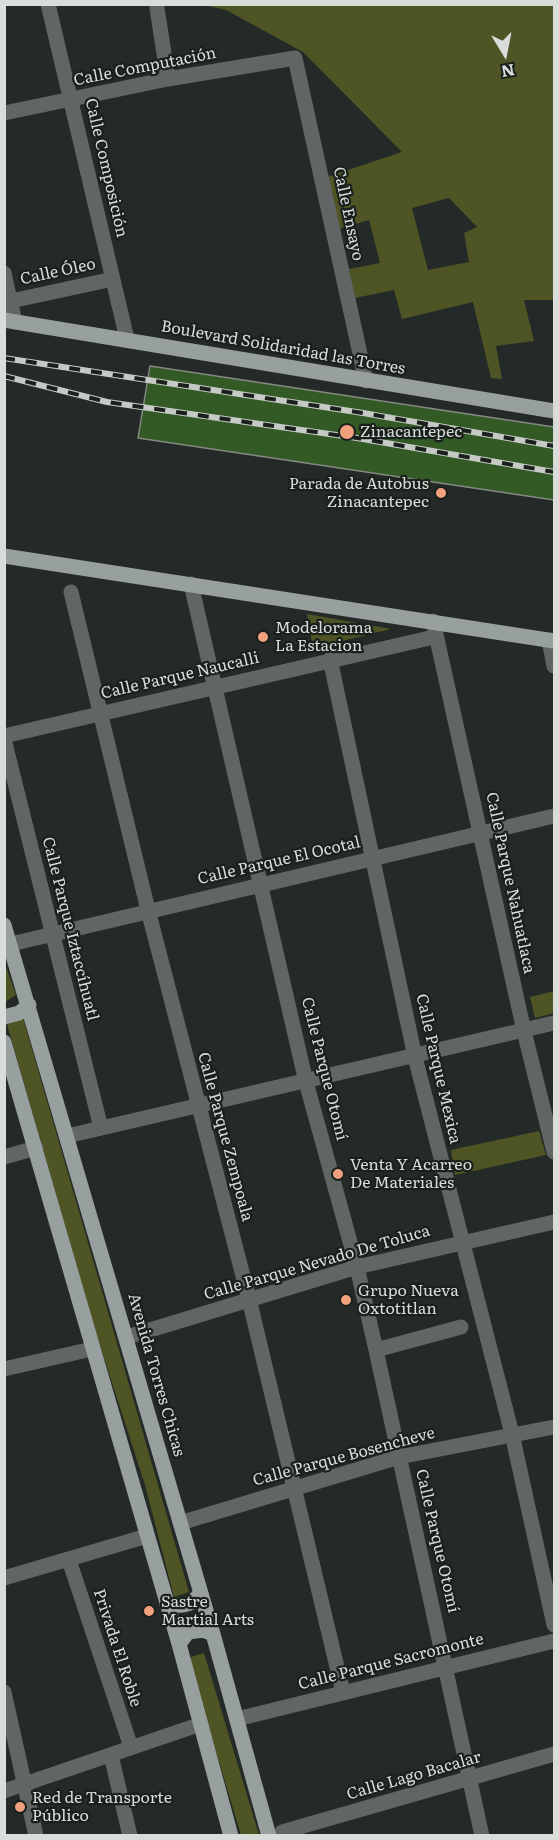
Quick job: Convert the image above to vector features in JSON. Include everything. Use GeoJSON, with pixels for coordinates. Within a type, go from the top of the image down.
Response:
{"type":"FeatureCollection","features":[{"type":"Feature","properties":{"kind":"main road","name":"Boulevard Solidaridad las Torres"},"geometry":{"type":"LineString","coordinates":[[10,321],[555,411]]}},
{"type":"Feature","properties":{"kind":"main road"},"geometry":{"type":"LineString","coordinates":[[4,556],[552,641]]}},
{"type":"Feature","properties":{"kind":"main road","name":"Avenida Torres Chicas"},"geometry":{"type":"LineString","coordinates":[[4,925],[12,944],[237,1719],[275,1834]]}},
{"type":"Feature","properties":{"kind":"main road"},"geometry":{"type":"LineString","coordinates":[[4,1017],[19,1013],[29,1005]]}},
{"type":"Feature","properties":{"kind":"main road"},"geometry":{"type":"LineString","coordinates":[[5,1044],[179,1644],[231,1836]]}},
{"type":"Feature","properties":{"kind":"main road"},"geometry":{"type":"LineString","coordinates":[[167,1604],[180,1606],[188,1604],[195,1601],[200,1593]]}},
{"type":"Feature","properties":{"kind":"main road"},"geometry":{"type":"LineString","coordinates":[[179,1644],[188,1632],[203,1630],[213,1634]]}},
{"type":"Feature","properties":{"kind":"street","name":"Calle Composición"},"geometry":{"type":"LineString","coordinates":[[48,4],[127,339]]}},
{"type":"Feature","properties":{"kind":"street"},"geometry":{"type":"LineString","coordinates":[[157,8],[168,79]]}},
{"type":"Feature","properties":{"kind":"street","name":"Calle Computación"},"geometry":{"type":"LineString","coordinates":[[4,113],[168,79],[292,58]]}},
{"type":"Feature","properties":{"kind":"street","name":"Calle Ensayo"},"geometry":{"type":"LineString","coordinates":[[292,58],[296,60],[366,381]]}},
{"type":"Feature","properties":{"kind":"street"},"geometry":{"type":"LineString","coordinates":[[4,273],[11,301],[10,321]]}},
{"type":"Feature","properties":{"kind":"street","name":"Calle Óleo"},"geometry":{"type":"LineString","coordinates":[[11,301],[113,279]]}},
{"type":"Feature","properties":{"kind":"street","name":"Calle Parque Otomí"},"geometry":{"type":"LineString","coordinates":[[191,584],[306,1082],[357,1267],[447,1666],[482,1836]]}},
{"type":"Feature","properties":{"kind":"street","name":"Calle Parque Zempoala"},"geometry":{"type":"LineString","coordinates":[[71,592],[148,910],[249,1299],[343,1692]]}},
{"type":"Feature","properties":{"kind":"street","name":"Calle Parque Nahuatlaca"},"geometry":{"type":"LineString","coordinates":[[433,621],[434,637],[481,833],[524,1030],[555,1152]]}},
{"type":"Feature","properties":{"kind":"street","name":"Calle Parque Naucalli"},"geometry":{"type":"LineString","coordinates":[[4,737],[330,659],[434,637]]}},
{"type":"Feature","properties":{"kind":"street"},"geometry":{"type":"LineString","coordinates":[[552,641],[555,666]]}},
{"type":"Feature","properties":{"kind":"street","name":"Calle Parque Mexica"},"geometry":{"type":"LineString","coordinates":[[330,659],[415,1057],[512,1434],[555,1625]]}},
{"type":"Feature","properties":{"kind":"street","name":"Calle Parque Iztaccíhuatl"},"geometry":{"type":"LineString","coordinates":[[4,737],[101,1128]]}},
{"type":"Feature","properties":{"kind":"street","name":"Calle Parque El Ocotal"},"geometry":{"type":"LineString","coordinates":[[12,944],[51,932],[555,816]]}},
{"type":"Feature","properties":{"kind":"street"},"geometry":{"type":"LineString","coordinates":[[67,1136],[555,1023]]}},
{"type":"Feature","properties":{"kind":"street"},"geometry":{"type":"LineString","coordinates":[[4,1157],[36,1148]]}},
{"type":"Feature","properties":{"kind":"street","name":"Calle Parque Nevado De Toluca"},"geometry":{"type":"LineString","coordinates":[[127,1336],[357,1267],[555,1222]]}},
{"type":"Feature","properties":{"kind":"street"},"geometry":{"type":"LineString","coordinates":[[376,1350],[461,1327]]}},
{"type":"Feature","properties":{"kind":"street"},"geometry":{"type":"LineString","coordinates":[[4,1369],[92,1349]]}},
{"type":"Feature","properties":{"kind":"street","name":"Calle Parque Bosencheve"},"geometry":{"type":"LineString","coordinates":[[180,1522],[399,1457],[555,1427]]}},
{"type":"Feature","properties":{"kind":"street"},"geometry":{"type":"LineString","coordinates":[[4,1578],[147,1536]]}},
{"type":"Feature","properties":{"kind":"street","name":"Privada El Roble"},"geometry":{"type":"LineString","coordinates":[[69,1560],[131,1747]]}},
{"type":"Feature","properties":{"kind":"street","name":"Calle Parque Sacromonte"},"geometry":{"type":"LineString","coordinates":[[237,1719],[555,1641]]}},
{"type":"Feature","properties":{"kind":"street"},"geometry":{"type":"LineString","coordinates":[[4,1692],[36,1836]]}},
{"type":"Feature","properties":{"kind":"street"},"geometry":{"type":"LineString","coordinates":[[4,1791],[201,1724]]}},
{"type":"Feature","properties":{"kind":"street","name":"Calle Lago Bacalar"},"geometry":{"type":"LineString","coordinates":[[275,1834],[555,1754]]}},
{"type":"Feature","properties":{"kind":"street"},"geometry":{"type":"LineString","coordinates":[[111,1755],[130,1836]]}},
{"type":"Feature","properties":{"kind":"green space"},"geometry":{"type":"Polygon","coordinates":[[[204,5],[554,5],[554,300],[524,300],[534,341],[496,346],[502,379],[491,378],[473,302],[402,319],[394,290],[355,298],[349,269],[380,263],[369,220],[339,229],[327,177],[402,152],[303,52],[226,10],[204,5]],[[449,198],[412,208],[428,270],[469,262],[464,233],[477,227],[449,198]]]}},
{"type":"Feature","properties":{"kind":"green space"},"geometry":{"type":"Polygon","coordinates":[[[307,614],[391,629],[313,648],[307,614]]]}},
{"type":"Feature","properties":{"kind":"green space"},"geometry":{"type":"Polygon","coordinates":[[[4,961],[16,995],[5,1002],[4,1002],[4,961]]]}},
{"type":"Feature","properties":{"kind":"green space"},"geometry":{"type":"Polygon","coordinates":[[[554,991],[554,1013],[535,1018],[530,997],[554,991]]]}},
{"type":"Feature","properties":{"kind":"green space"},"geometry":{"type":"Polygon","coordinates":[[[23,1018],[189,1592],[174,1597],[145,1485],[95,1330],[7,1024],[23,1018]]]}},
{"type":"Feature","properties":{"kind":"green space"},"geometry":{"type":"Polygon","coordinates":[[[539,1131],[546,1155],[455,1175],[451,1150],[539,1131]]]}},
{"type":"Feature","properties":{"kind":"green space"},"geometry":{"type":"Polygon","coordinates":[[[204,1653],[259,1835],[241,1835],[188,1658],[204,1653]]]}},
{"type":"Feature","properties":{"kind":"building","name":"Zinacantepec"},"geometry":{"type":"Polygon","coordinates":[[[150,366],[554,427],[554,500],[138,438],[150,366]]]}},
{"type":"Feature","properties":{"kind":"railway"},"geometry":{"type":"LineString","coordinates":[[4,358],[363,413],[554,446]]}},
{"type":"Feature","properties":{"kind":"railway"},"geometry":{"type":"LineString","coordinates":[[4,376],[107,402],[357,438],[554,472]]}},
{"type":"Feature","properties":{"kind":"place","name":"Zinacantepec"},"geometry":{"type":"Point","coordinates":[347,432]}},
{"type":"Feature","properties":{"kind":"place","name":"Parada de Autobus Zinacantepec"},"geometry":{"type":"Point","coordinates":[441,493]}},
{"type":"Feature","properties":{"kind":"place","name":"Modelorama La Estacion"},"geometry":{"type":"Point","coordinates":[263,637]}},
{"type":"Feature","properties":{"kind":"place","name":"Venta Y Acarreo De Materiales"},"geometry":{"type":"Point","coordinates":[338,1174]}},
{"type":"Feature","properties":{"kind":"place","name":"Grupo Nueva Oxtotitlan"},"geometry":{"type":"Point","coordinates":[346,1300]}},
{"type":"Feature","properties":{"kind":"place","name":"Sastre Martial Arts"},"geometry":{"type":"Point","coordinates":[149,1611]}},
{"type":"Feature","properties":{"kind":"place","name":"Red de Transporte Público"},"geometry":{"type":"Point","coordinates":[20,1807]}}]}
